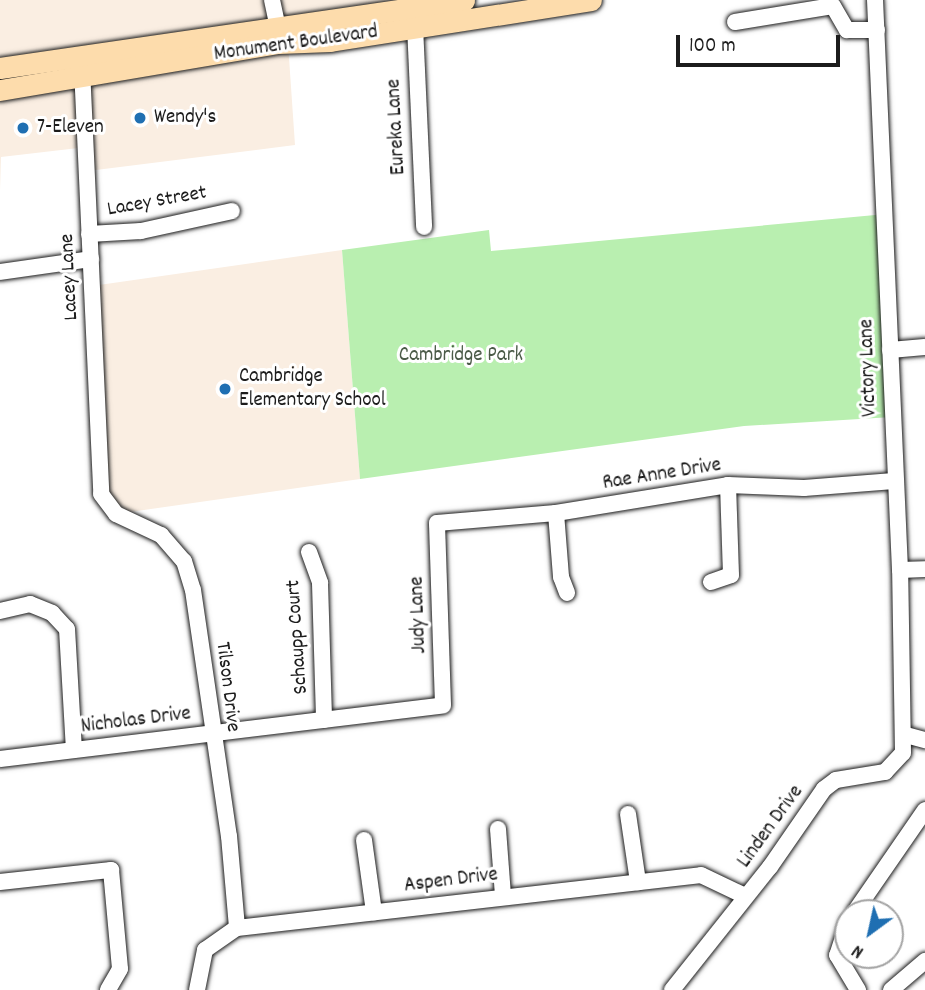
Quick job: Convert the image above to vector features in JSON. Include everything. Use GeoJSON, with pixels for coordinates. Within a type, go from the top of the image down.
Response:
{"type":"FeatureCollection","features":[{"type":"Feature","properties":{"kind":"main road","name":"Monument Boulevard"},"geometry":{"type":"LineString","coordinates":[[0,90],[82,68],[278,28],[464,0]]}},
{"type":"Feature","properties":{"kind":"main road","name":"Monument Boulevard"},"geometry":{"type":"LineString","coordinates":[[0,68],[82,68],[278,43],[330,41],[592,0]]}},
{"type":"Feature","properties":{"kind":"street"},"geometry":{"type":"LineString","coordinates":[[272,0],[278,28]]}},
{"type":"Feature","properties":{"kind":"street","name":"Victory Lane"},"geometry":{"type":"LineString","coordinates":[[876,0],[906,735]]}},
{"type":"Feature","properties":{"kind":"street"},"geometry":{"type":"LineString","coordinates":[[735,22],[833,6],[847,30],[877,30]]}},
{"type":"Feature","properties":{"kind":"street","name":"Eureka Lane"},"geometry":{"type":"LineString","coordinates":[[415,26],[424,227]]}},
{"type":"Feature","properties":{"kind":"street","name":"Lacey Lane"},"geometry":{"type":"LineString","coordinates":[[82,68],[101,494]]}},
{"type":"Feature","properties":{"kind":"street","name":"Lacey Street"},"geometry":{"type":"LineString","coordinates":[[89,234],[141,231],[232,211]]}},
{"type":"Feature","properties":{"kind":"street"},"geometry":{"type":"LineString","coordinates":[[0,272],[91,259]]}},
{"type":"Feature","properties":{"kind":"street"},"geometry":{"type":"LineString","coordinates":[[890,350],[925,347]]}},
{"type":"Feature","properties":{"kind":"street","name":"Rae Anne Drive"},"geometry":{"type":"LineString","coordinates":[[437,523],[556,513],[728,485],[804,488],[894,481]]}},
{"type":"Feature","properties":{"kind":"street"},"geometry":{"type":"LineString","coordinates":[[711,582],[731,575],[728,485]]}},
{"type":"Feature","properties":{"kind":"street","name":"Tilson Drive"},"geometry":{"type":"LineString","coordinates":[[101,494],[116,514],[160,535],[184,561],[194,590],[211,734],[229,836],[237,928]]}},
{"type":"Feature","properties":{"kind":"street"},"geometry":{"type":"LineString","coordinates":[[556,513],[561,577],[566,593]]}},
{"type":"Feature","properties":{"kind":"street","name":"Judy Lane"},"geometry":{"type":"LineString","coordinates":[[437,523],[443,705]]}},
{"type":"Feature","properties":{"kind":"street","name":"Schaupp Court"},"geometry":{"type":"LineString","coordinates":[[309,552],[320,583],[324,720]]}},
{"type":"Feature","properties":{"kind":"street"},"geometry":{"type":"LineString","coordinates":[[900,570],[925,569]]}},
{"type":"Feature","properties":{"kind":"street"},"geometry":{"type":"LineString","coordinates":[[0,611],[30,604],[52,613],[67,629],[74,750]]}},
{"type":"Feature","properties":{"kind":"street","name":"Nicholas Drive"},"geometry":{"type":"LineString","coordinates":[[0,759],[443,705]]}},
{"type":"Feature","properties":{"kind":"street"},"geometry":{"type":"LineString","coordinates":[[906,735],[925,740]]}},
{"type":"Feature","properties":{"kind":"street","name":"Linden Drive"},"geometry":{"type":"LineString","coordinates":[[672,990],[824,789],[836,780],[885,772],[895,765],[906,735]]}},
{"type":"Feature","properties":{"kind":"street"},"geometry":{"type":"LineString","coordinates":[[864,899],[925,810]]}},
{"type":"Feature","properties":{"kind":"street"},"geometry":{"type":"LineString","coordinates":[[628,814],[638,882]]}},
{"type":"Feature","properties":{"kind":"street"},"geometry":{"type":"LineString","coordinates":[[498,829],[503,895]]}},
{"type":"Feature","properties":{"kind":"street"},"geometry":{"type":"LineString","coordinates":[[364,840],[374,912]]}},
{"type":"Feature","properties":{"kind":"street"},"geometry":{"type":"LineString","coordinates":[[0,882],[111,870],[120,968],[108,990]]}},
{"type":"Feature","properties":{"kind":"street","name":"Aspen Drive"},"geometry":{"type":"LineString","coordinates":[[197,990],[205,950],[237,928],[503,895],[701,875],[745,896]]}},
{"type":"Feature","properties":{"kind":"street"},"geometry":{"type":"LineString","coordinates":[[891,990],[925,961]]}},
{"type":"Feature","properties":{"kind":"street"},"geometry":{"type":"LineString","coordinates":[[845,969],[858,990]]}},
{"type":"Feature","properties":{"kind":"shaded area"},"geometry":{"type":"Polygon","coordinates":[[[0,0],[464,0],[0,68],[0,0]]]}},
{"type":"Feature","properties":{"kind":"shaded area"},"geometry":{"type":"Polygon","coordinates":[[[288,43],[295,145],[88,171],[87,147],[1,157],[0,191],[0,90],[288,43]]]}},
{"type":"Feature","properties":{"kind":"shaded area","name":"Cambridge Elementary School"},"geometry":{"type":"Polygon","coordinates":[[[342,250],[360,479],[116,514],[101,494],[92,286],[342,250]]]}},
{"type":"Feature","properties":{"kind":"green space","name":"Cambridge Park"},"geometry":{"type":"Polygon","coordinates":[[[886,214],[892,417],[744,426],[360,479],[342,250],[489,230],[491,251],[886,214]]]}},
{"type":"Feature","properties":{"kind":"place","name":"Wendy's"},"geometry":{"type":"Point","coordinates":[140,118]}},
{"type":"Feature","properties":{"kind":"place","name":"7-Eleven"},"geometry":{"type":"Point","coordinates":[23,128]}},
{"type":"Feature","properties":{"kind":"place","name":"Cambridge Elementary School"},"geometry":{"type":"Point","coordinates":[225,389]}}]}
